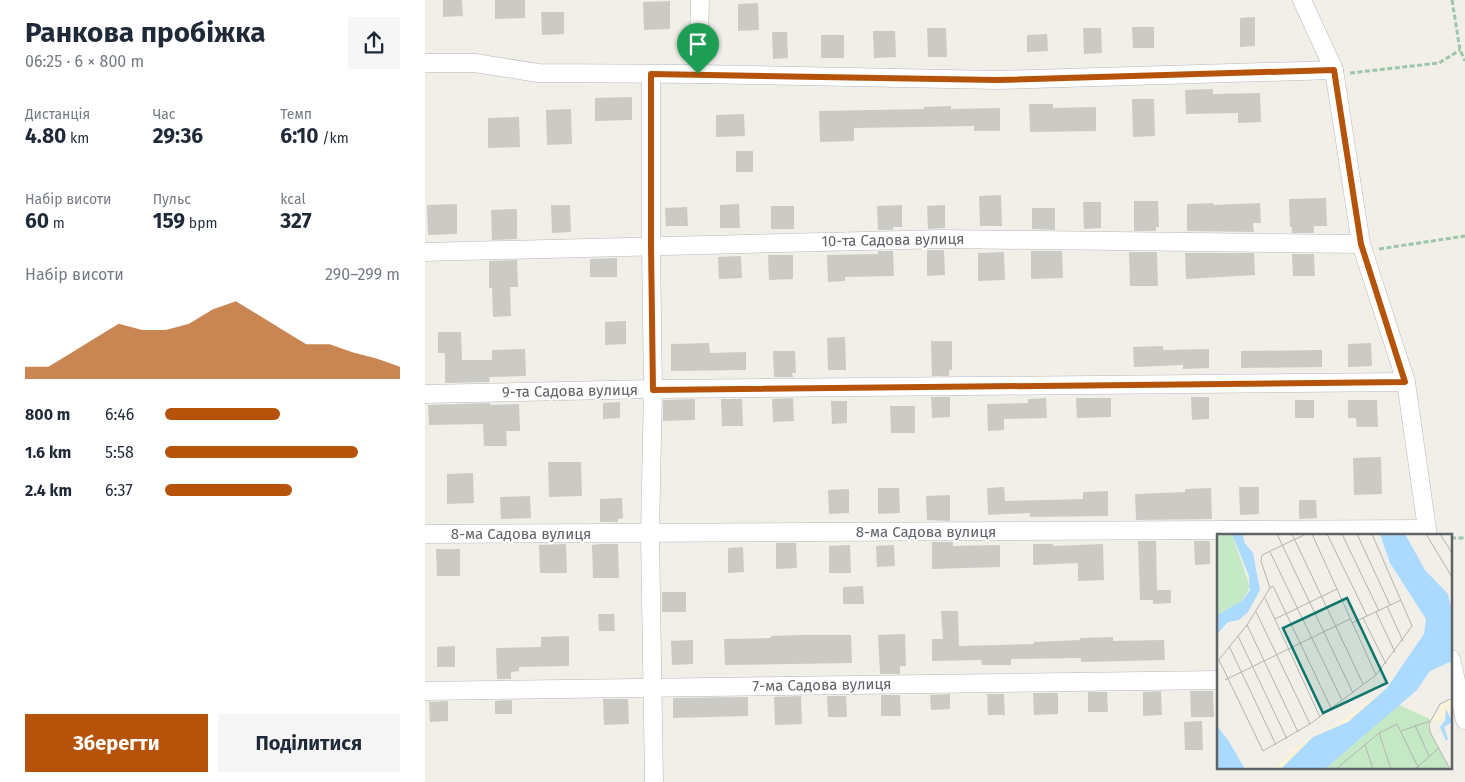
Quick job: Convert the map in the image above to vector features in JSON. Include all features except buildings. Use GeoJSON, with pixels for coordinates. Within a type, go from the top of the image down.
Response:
{"type":"FeatureCollection","features":[{"type":"Feature","properties":{"kind":"street"},"geometry":{"type":"LineString","coordinates":[[698,74],[699,0]]}},
{"type":"Feature","properties":{"kind":"street"},"geometry":{"type":"LineString","coordinates":[[1302,0],[1334,72],[1363,247],[1405,382],[1427,532]]}},
{"type":"Feature","properties":{"kind":"street"},"geometry":{"type":"LineString","coordinates":[[425,63],[475,63],[538,73],[997,80],[1334,72]]}},
{"type":"Feature","properties":{"kind":"street"},"geometry":{"type":"LineString","coordinates":[[651,74],[653,390],[650,533],[654,782]]}},
{"type":"Feature","properties":{"kind":"street","name":"10-та Садова вулиця"},"geometry":{"type":"LineString","coordinates":[[425,252],[944,239],[1363,247]]}},
{"type":"Feature","properties":{"kind":"street","name":"9-та Садова вулиця"},"geometry":{"type":"LineString","coordinates":[[425,394],[1405,382]]}},
{"type":"Feature","properties":{"kind":"street","name":"8-ма Садова вулиця"},"geometry":{"type":"LineString","coordinates":[[425,534],[1427,532]]}},
{"type":"Feature","properties":{"kind":"street"},"geometry":{"type":"LineString","coordinates":[[1453,677],[1465,720]]}},
{"type":"Feature","properties":{"kind":"street","name":"7-ма Садова вулиця"},"geometry":{"type":"LineString","coordinates":[[425,691],[1217,680]]}},
{"type":"Feature","properties":{"kind":"path"},"geometry":{"type":"LineString","coordinates":[[1452,0],[1460,50],[1465,61]]}},
{"type":"Feature","properties":{"kind":"path"},"geometry":{"type":"LineString","coordinates":[[1334,72],[1439,63],[1460,50]]}},
{"type":"Feature","properties":{"kind":"path"},"geometry":{"type":"LineString","coordinates":[[1363,247],[1465,236]]}},
{"type":"Feature","properties":{"kind":"route"},"geometry":{"type":"LineString","coordinates":[[1334,70],[1361,244],[1405,382],[653,390],[651,74],[698,74],[997,80],[1334,70]]}}]}
